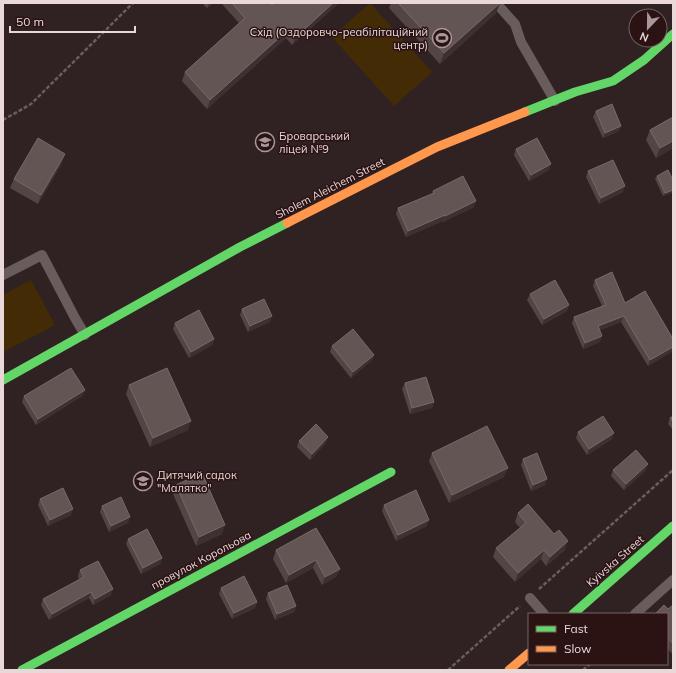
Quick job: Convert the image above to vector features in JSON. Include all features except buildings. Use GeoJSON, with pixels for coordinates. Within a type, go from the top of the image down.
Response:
{"type":"FeatureCollection","features":[{"type":"Feature","properties":{"kind":"street","name":"Sholem Aleichem Street"},"geometry":{"type":"LineString","coordinates":[[3,380],[240,247],[437,147],[575,92],[613,81],[644,60],[673,34]]}},
{"type":"Feature","properties":{"kind":"street","name":"провулок Корольова"},"geometry":{"type":"LineString","coordinates":[[22,670],[391,472]]}},
{"type":"Feature","properties":{"kind":"street","name":"Kyivska Street"},"geometry":{"type":"LineString","coordinates":[[574,613],[673,526]]}},
{"type":"Feature","properties":{"kind":"street"},"geometry":{"type":"LineString","coordinates":[[509,670],[528,654]]}},
{"type":"Feature","properties":{"kind":"lane"},"geometry":{"type":"LineString","coordinates":[[496,3],[515,24],[521,42],[555,101]]}},
{"type":"Feature","properties":{"kind":"lane"},"geometry":{"type":"LineString","coordinates":[[3,275],[42,255],[85,335]]}},
{"type":"Feature","properties":{"kind":"lane"},"geometry":{"type":"LineString","coordinates":[[636,613],[673,580]]}},
{"type":"Feature","properties":{"kind":"lane"},"geometry":{"type":"LineString","coordinates":[[530,598],[543,613]]}},
{"type":"Feature","properties":{"kind":"path"},"geometry":{"type":"LineString","coordinates":[[3,120],[31,104],[133,3]]}},
{"type":"Feature","properties":{"kind":"path"},"geometry":{"type":"LineString","coordinates":[[448,670],[673,470]]}},
{"type":"Feature","properties":{"kind":"shaded area"},"geometry":{"type":"Polygon","coordinates":[[[370,3],[432,72],[394,106],[332,37],[370,3]]]}},
{"type":"Feature","properties":{"kind":"shaded area"},"geometry":{"type":"Polygon","coordinates":[[[31,280],[55,325],[3,352],[3,295],[31,280]]]}},
{"type":"Feature","properties":{"kind":"traffic: fast"},"geometry":{"type":"LineString","coordinates":[[525,112],[575,92],[613,81],[644,60],[673,34]]}},
{"type":"Feature","properties":{"kind":"traffic: fast"},"geometry":{"type":"LineString","coordinates":[[3,380],[240,247],[287,223]]}},
{"type":"Feature","properties":{"kind":"traffic: fast"},"geometry":{"type":"LineString","coordinates":[[22,670],[391,472]]}},
{"type":"Feature","properties":{"kind":"traffic: fast"},"geometry":{"type":"LineString","coordinates":[[574,613],[673,526]]}},
{"type":"Feature","properties":{"kind":"traffic: slow"},"geometry":{"type":"LineString","coordinates":[[287,223],[437,147],[525,112]]}},
{"type":"Feature","properties":{"kind":"traffic: slow"},"geometry":{"type":"LineString","coordinates":[[509,670],[528,654]]}},
{"type":"Feature","properties":{"kind":"place","name":"Схід (Оздоровчо-реабілітаційний центр)"},"geometry":{"type":"Point","coordinates":[442,38]}},
{"type":"Feature","properties":{"kind":"place","name":"Броварський ліцей №9"},"geometry":{"type":"Point","coordinates":[265,142]}},
{"type":"Feature","properties":{"kind":"place","name":"Дитячий садок \"Малятко\""},"geometry":{"type":"Point","coordinates":[143,481]}}]}
